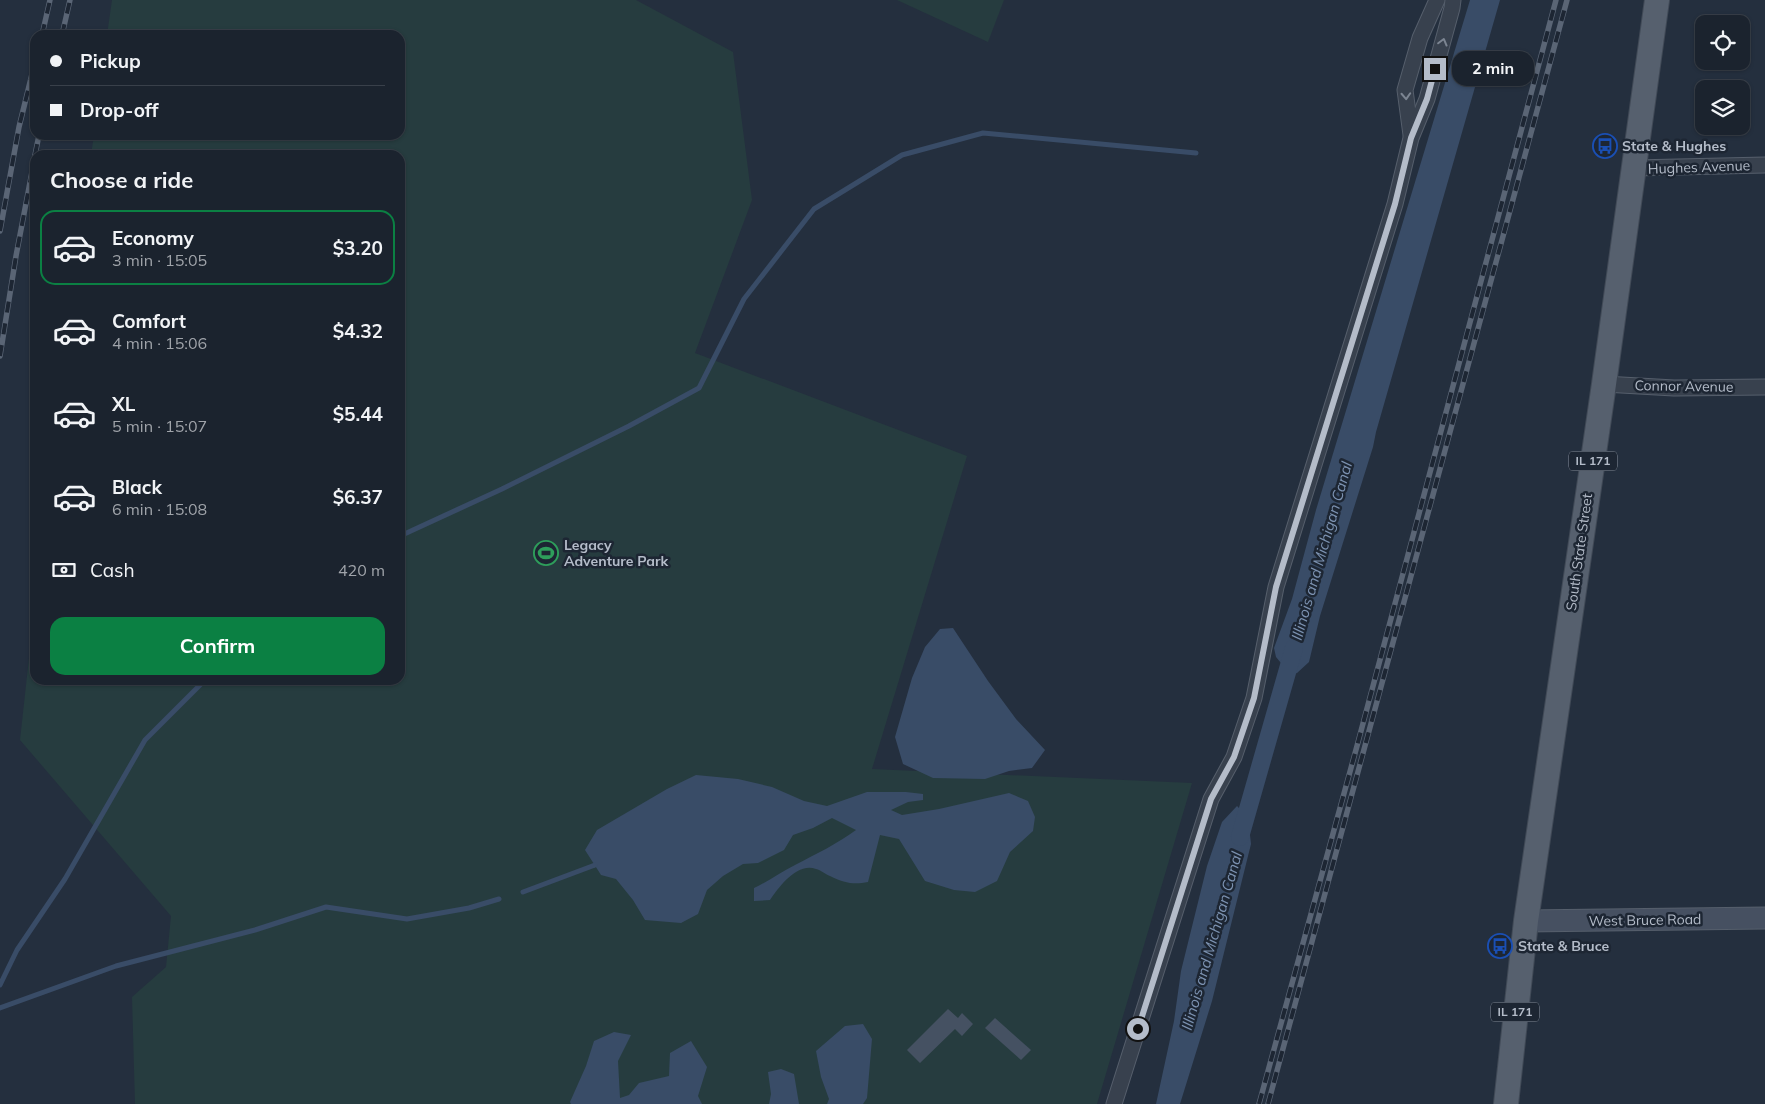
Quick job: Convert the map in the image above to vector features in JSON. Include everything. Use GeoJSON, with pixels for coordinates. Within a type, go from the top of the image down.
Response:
{"type":"FeatureCollection","features":[{"type":"Feature","properties":{"kind":"main road","name":"South State Street"},"geometry":{"type":"LineString","coordinates":[[1506,1104],[1526,921],[1604,384],[1657,0]]}},
{"type":"Feature","properties":{"kind":"street"},"geometry":{"type":"LineString","coordinates":[[1411,138],[1405,90],[1420,38],[1437,0]]}},
{"type":"Feature","properties":{"kind":"street"},"geometry":{"type":"LineString","coordinates":[[1114,1104],[1211,799],[1234,757],[1254,698],[1276,587],[1395,204],[1411,138],[1427,99],[1453,0]]}},
{"type":"Feature","properties":{"kind":"street","name":"Hughes Avenue"},"geometry":{"type":"LineString","coordinates":[[1634,168],[1765,165]]}},
{"type":"Feature","properties":{"kind":"street","name":"Connor Avenue"},"geometry":{"type":"LineString","coordinates":[[1604,384],[1674,388],[1765,386]]}},
{"type":"Feature","properties":{"kind":"street","name":"West Bruce Road"},"geometry":{"type":"LineString","coordinates":[[1526,921],[1765,918]]}},
{"type":"Feature","properties":{"kind":"green space","name":"Legacy Adventure Park"},"geometry":{"type":"Polygon","coordinates":[[[112,0],[636,0],[733,52],[752,200],[695,353],[967,456],[872,769],[1192,783],[1097,1104],[135,1104],[132,997],[166,967],[171,916],[20,740],[30,649],[30,685],[405,685],[405,150],[92,150],[93,140],[405,140],[405,30],[108,30],[112,0]]]}},
{"type":"Feature","properties":{"kind":"green space"},"geometry":{"type":"Polygon","coordinates":[[[897,0],[1004,0],[988,42],[897,0]]]}},
{"type":"Feature","properties":{"kind":"water","name":"Illinois and Michigan Canal"},"geometry":{"type":"Polygon","coordinates":[[[1470,0],[1500,0],[1373,447],[1320,616],[1309,662],[1297,673],[1291,675],[1276,657],[1274,648],[1292,599],[1316,510],[1470,0]]]}},
{"type":"Feature","properties":{"kind":"water"},"geometry":{"type":"Polygon","coordinates":[[[953,628],[1016,719],[1045,750],[1032,768],[1009,771],[985,779],[933,778],[903,764],[895,737],[912,678],[925,647],[940,629],[953,628]]]}},
{"type":"Feature","properties":{"kind":"water"},"geometry":{"type":"Polygon","coordinates":[[[696,775],[738,779],[772,787],[804,801],[827,806],[867,792],[923,794],[923,800],[908,802],[891,810],[902,815],[939,809],[1009,793],[1028,801],[1035,817],[1033,831],[1010,852],[997,881],[975,892],[954,890],[925,881],[899,839],[880,835],[868,882],[844,882],[818,870],[802,869],[789,877],[770,900],[754,901],[754,888],[856,830],[832,818],[813,828],[793,835],[784,850],[758,863],[743,864],[723,876],[707,890],[698,914],[681,923],[645,920],[633,900],[616,879],[601,875],[585,850],[597,830],[667,789],[696,775]]]}},
{"type":"Feature","properties":{"kind":"water"},"geometry":{"type":"Polygon","coordinates":[[[1237,806],[1248,817],[1251,844],[1212,1001],[1180,1104],[1156,1104],[1174,1021],[1181,971],[1207,866],[1222,822],[1237,806]]]}},
{"type":"Feature","properties":{"kind":"water"},"geometry":{"type":"Polygon","coordinates":[[[863,1024],[872,1039],[867,1098],[863,1104],[827,1104],[829,1099],[821,1077],[816,1051],[845,1026],[863,1024]]]}},
{"type":"Feature","properties":{"kind":"water"},"geometry":{"type":"Polygon","coordinates":[[[614,1032],[631,1035],[618,1061],[620,1098],[629,1095],[639,1083],[669,1076],[670,1053],[691,1041],[707,1067],[698,1096],[702,1104],[571,1104],[570,1102],[586,1066],[594,1041],[614,1032]]]}},
{"type":"Feature","properties":{"kind":"water"},"geometry":{"type":"Polygon","coordinates":[[[781,1069],[794,1074],[799,1104],[769,1104],[771,1094],[768,1072],[781,1069]]]}},
{"type":"Feature","properties":{"kind":"building"},"geometry":{"type":"Polygon","coordinates":[[[948,1009],[958,1018],[962,1013],[973,1024],[962,1036],[955,1029],[920,1063],[907,1050],[948,1009]]]}},
{"type":"Feature","properties":{"kind":"building"},"geometry":{"type":"Polygon","coordinates":[[[995,1018],[1031,1050],[1021,1060],[985,1028],[995,1018]]]}},
{"type":"Feature","properties":{"kind":"waterway"},"geometry":{"type":"LineString","coordinates":[[405,534],[502,489],[629,426],[699,388],[744,299],[814,209],[902,155],[983,133],[1196,153]]}},
{"type":"Feature","properties":{"kind":"waterway","name":"Illinois and Michigan Canal"},"geometry":{"type":"LineString","coordinates":[[1240,837],[1294,648]]}},
{"type":"Feature","properties":{"kind":"waterway"},"geometry":{"type":"LineString","coordinates":[[0,985],[17,950],[65,879],[145,740],[200,685]]}},
{"type":"Feature","properties":{"kind":"waterway"},"geometry":{"type":"LineString","coordinates":[[523,892],[595,865]]}},
{"type":"Feature","properties":{"kind":"waterway"},"geometry":{"type":"LineString","coordinates":[[0,1008],[116,966],[255,930],[326,907],[407,919],[469,908],[499,899]]}},
{"type":"Feature","properties":{"kind":"railway"},"geometry":{"type":"LineString","coordinates":[[43,30],[50,0]]}},
{"type":"Feature","properties":{"kind":"railway"},"geometry":{"type":"LineString","coordinates":[[63,30],[70,0]]}},
{"type":"Feature","properties":{"kind":"railway"},"geometry":{"type":"LineString","coordinates":[[1259,1104],[1357,746],[1556,0]]}},
{"type":"Feature","properties":{"kind":"railway"},"geometry":{"type":"LineString","coordinates":[[1268,1104],[1567,0]]}},
{"type":"Feature","properties":{"kind":"railway"},"geometry":{"type":"LineString","coordinates":[[0,231],[19,127],[30,82]]}},
{"type":"Feature","properties":{"kind":"railway"},"geometry":{"type":"LineString","coordinates":[[36,150],[38,140]]}},
{"type":"Feature","properties":{"kind":"railway"},"geometry":{"type":"LineString","coordinates":[[0,356],[30,182]]}},
{"type":"Feature","properties":{"kind":"place","name":"State & Hughes"},"geometry":{"type":"Point","coordinates":[1605,146]}},
{"type":"Feature","properties":{"kind":"place","name":"Legacy Adventure Park"},"geometry":{"type":"Point","coordinates":[546,553]}},
{"type":"Feature","properties":{"kind":"place","name":"State & Bruce"},"geometry":{"type":"Point","coordinates":[1500,946]}},
{"type":"Feature","properties":{"kind":"route"},"geometry":{"type":"LineString","coordinates":[[1138,1029],[1211,799],[1234,757],[1254,698],[1276,587],[1395,204],[1411,138],[1427,99],[1435,69]]}}]}
